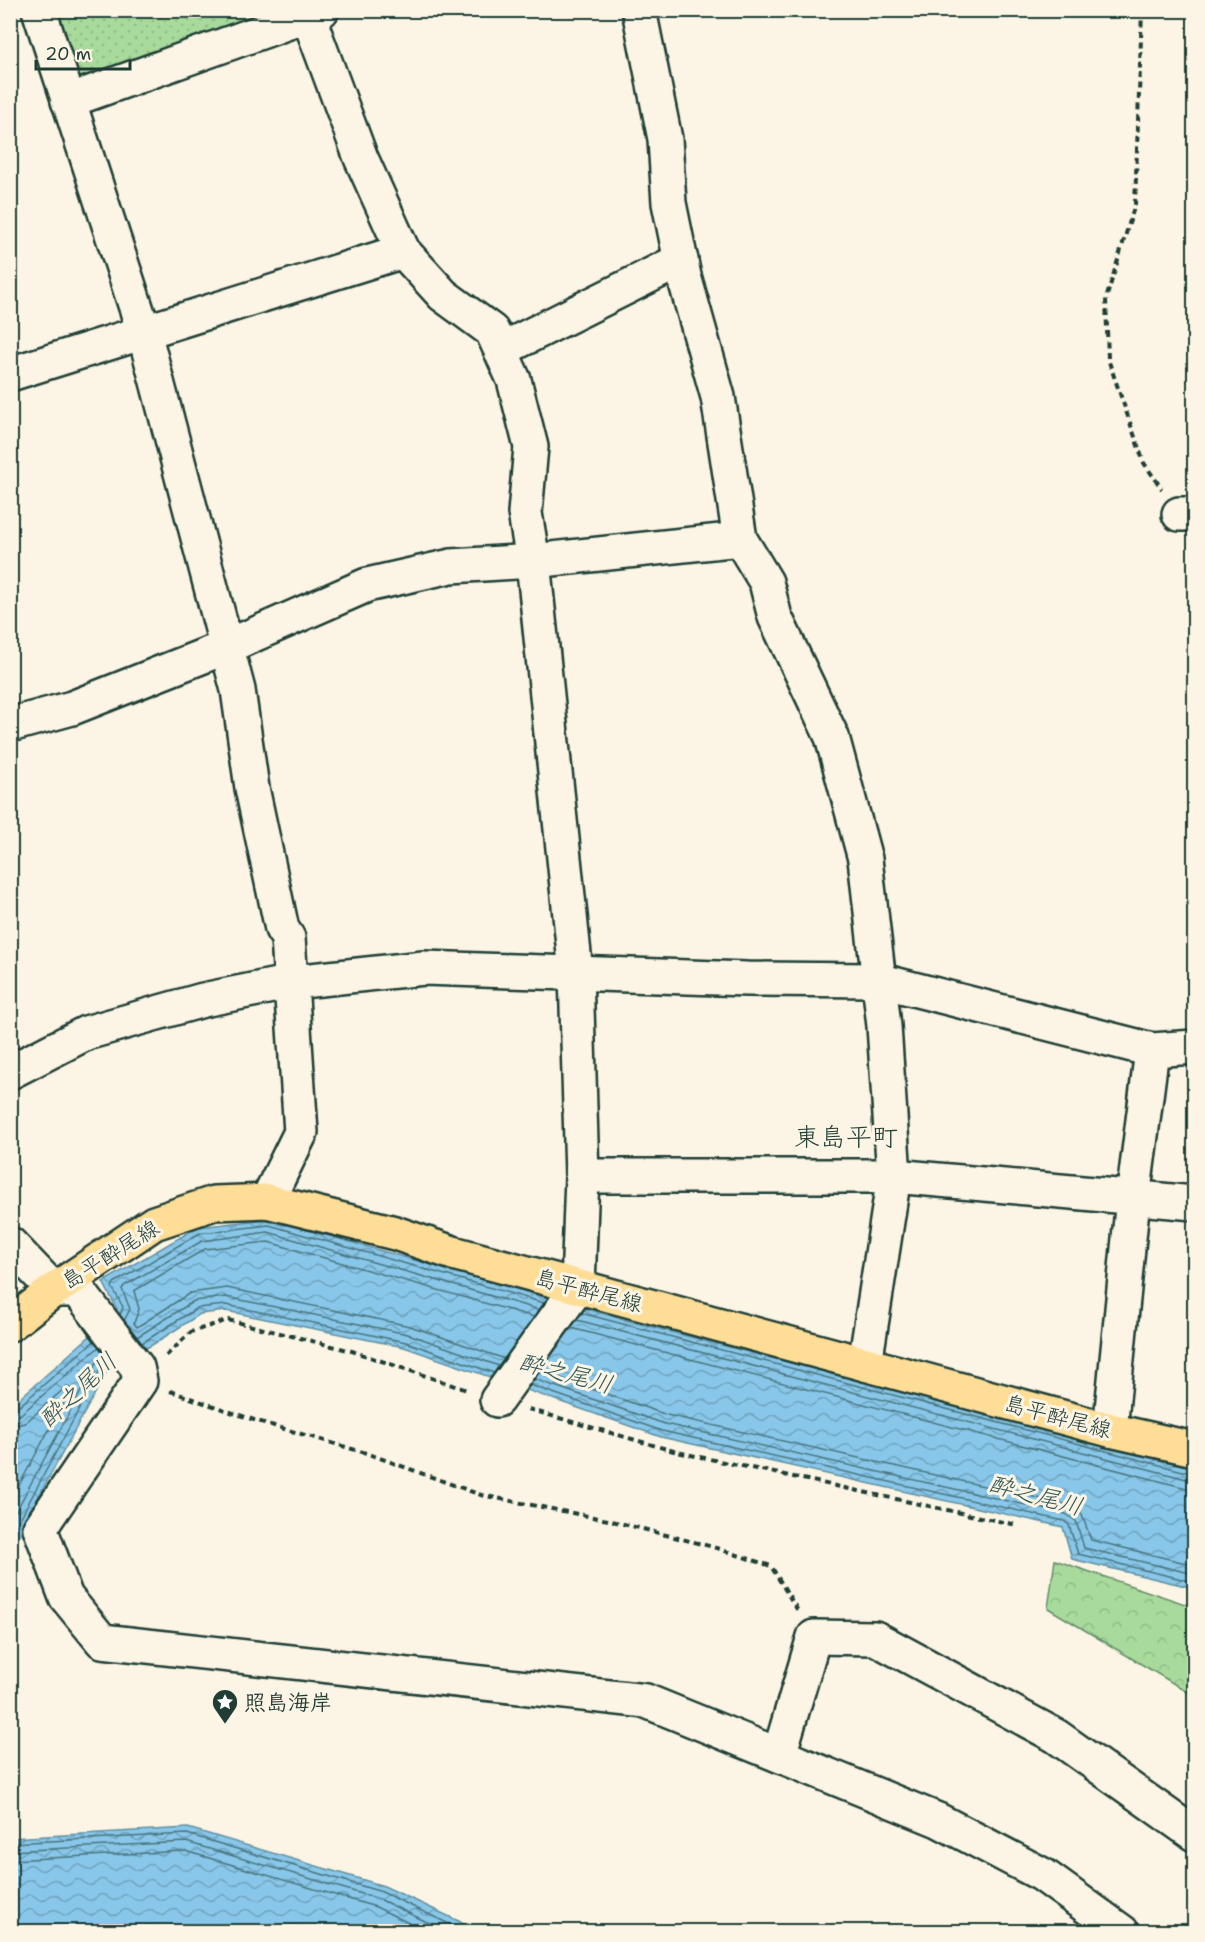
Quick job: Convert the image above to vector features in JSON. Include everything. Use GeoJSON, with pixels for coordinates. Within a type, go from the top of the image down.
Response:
{"type":"FeatureCollection","features":[{"type":"Feature","properties":{"kind":"main road","name":"島平酔尾線"},"geometry":{"type":"LineString","coordinates":[[10,1324],[66,1290],[154,1223],[214,1203],[267,1201],[394,1233],[575,1291],[865,1364],[1110,1430],[1194,1449]]}},
{"type":"Feature","properties":{"kind":"street"},"geometry":{"type":"LineString","coordinates":[[39,10],[144,332],[238,690],[252,788],[279,917],[282,929],[288,938],[300,1132],[267,1201]]}},
{"type":"Feature","properties":{"kind":"street"},"geometry":{"type":"LineString","coordinates":[[639,10],[665,139],[669,203],[681,260],[718,397],[740,539],[766,582],[775,617],[832,737],[865,859],[884,1026],[894,1176],[865,1364]]}},
{"type":"Feature","properties":{"kind":"street"},"geometry":{"type":"LineString","coordinates":[[68,101],[312,12],[361,158],[403,251],[443,295],[492,331],[514,380],[531,447],[525,513],[533,561],[576,972],[582,1176],[575,1291],[497,1400]]}},
{"type":"Feature","properties":{"kind":"street"},"geometry":{"type":"LineString","coordinates":[[10,374],[403,251]]}},
{"type":"Feature","properties":{"kind":"street"},"geometry":{"type":"LineString","coordinates":[[501,350],[681,260]]}},
{"type":"Feature","properties":{"kind":"street"},"geometry":{"type":"LineString","coordinates":[[10,725],[72,708],[226,647],[367,585],[451,566],[533,561],[740,539]]}},
{"type":"Feature","properties":{"kind":"street"},"geometry":{"type":"LineString","coordinates":[[10,1072],[86,1033],[203,1000],[292,982],[424,968],[747,979],[878,980],[1152,1050],[1194,1047]]}},
{"type":"Feature","properties":{"kind":"street"},"geometry":{"type":"LineString","coordinates":[[1110,1430],[1133,1198],[1152,1050]]}},
{"type":"Feature","properties":{"kind":"street"},"geometry":{"type":"LineString","coordinates":[[582,1176],[894,1176],[1194,1203]]}},
{"type":"Feature","properties":{"kind":"street"},"geometry":{"type":"LineString","coordinates":[[10,1244],[66,1290],[139,1374],[40,1528],[66,1597],[102,1641],[646,1701],[938,1820],[1043,1875],[1122,1932]]}},
{"type":"Feature","properties":{"kind":"street"},"geometry":{"type":"LineString","coordinates":[[779,1755],[814,1637],[875,1638],[1056,1736],[1194,1834]]}},
{"type":"Feature","properties":{"kind":"path"},"geometry":{"type":"LineString","coordinates":[[1142,10],[1135,204],[1106,299],[1108,359],[1144,463],[1187,514]]}},
{"type":"Feature","properties":{"kind":"path"},"geometry":{"type":"LineString","coordinates":[[814,1637],[771,1566],[713,1547],[608,1520],[481,1495],[366,1453],[254,1420],[139,1374],[191,1332],[228,1320],[352,1351],[497,1400],[677,1452],[1017,1525]]}},
{"type":"Feature","properties":{"kind":"green space"},"geometry":{"type":"Polygon","coordinates":[[[278,10],[73,88],[50,11],[278,10]]]}},
{"type":"Feature","properties":{"kind":"green space"},"geometry":{"type":"Polygon","coordinates":[[[1055,1560],[1194,1607],[1194,1701],[1191,1694],[1048,1608],[1055,1560]]]}},
{"type":"Feature","properties":{"kind":"water","name":"酔之尾川"},"geometry":{"type":"Polygon","coordinates":[[[269,1219],[633,1322],[1194,1468],[1194,1588],[1072,1559],[1063,1527],[661,1437],[404,1347],[226,1311],[200,1314],[152,1345],[110,1366],[11,1550],[11,1406],[117,1309],[103,1282],[198,1227],[269,1219]]]}},
{"type":"Feature","properties":{"kind":"water"},"geometry":{"type":"Polygon","coordinates":[[[188,1828],[384,1886],[480,1931],[11,1931],[11,1838],[188,1828]]]}},
{"type":"Feature","properties":{"kind":"place","name":"照島海岸"},"geometry":{"type":"Point","coordinates":[225,1725]}},
{"type":"Feature","properties":{"kind":"district","name":"東島平町"},"geometry":{"type":"Point","coordinates":[846,1137]}}]}
